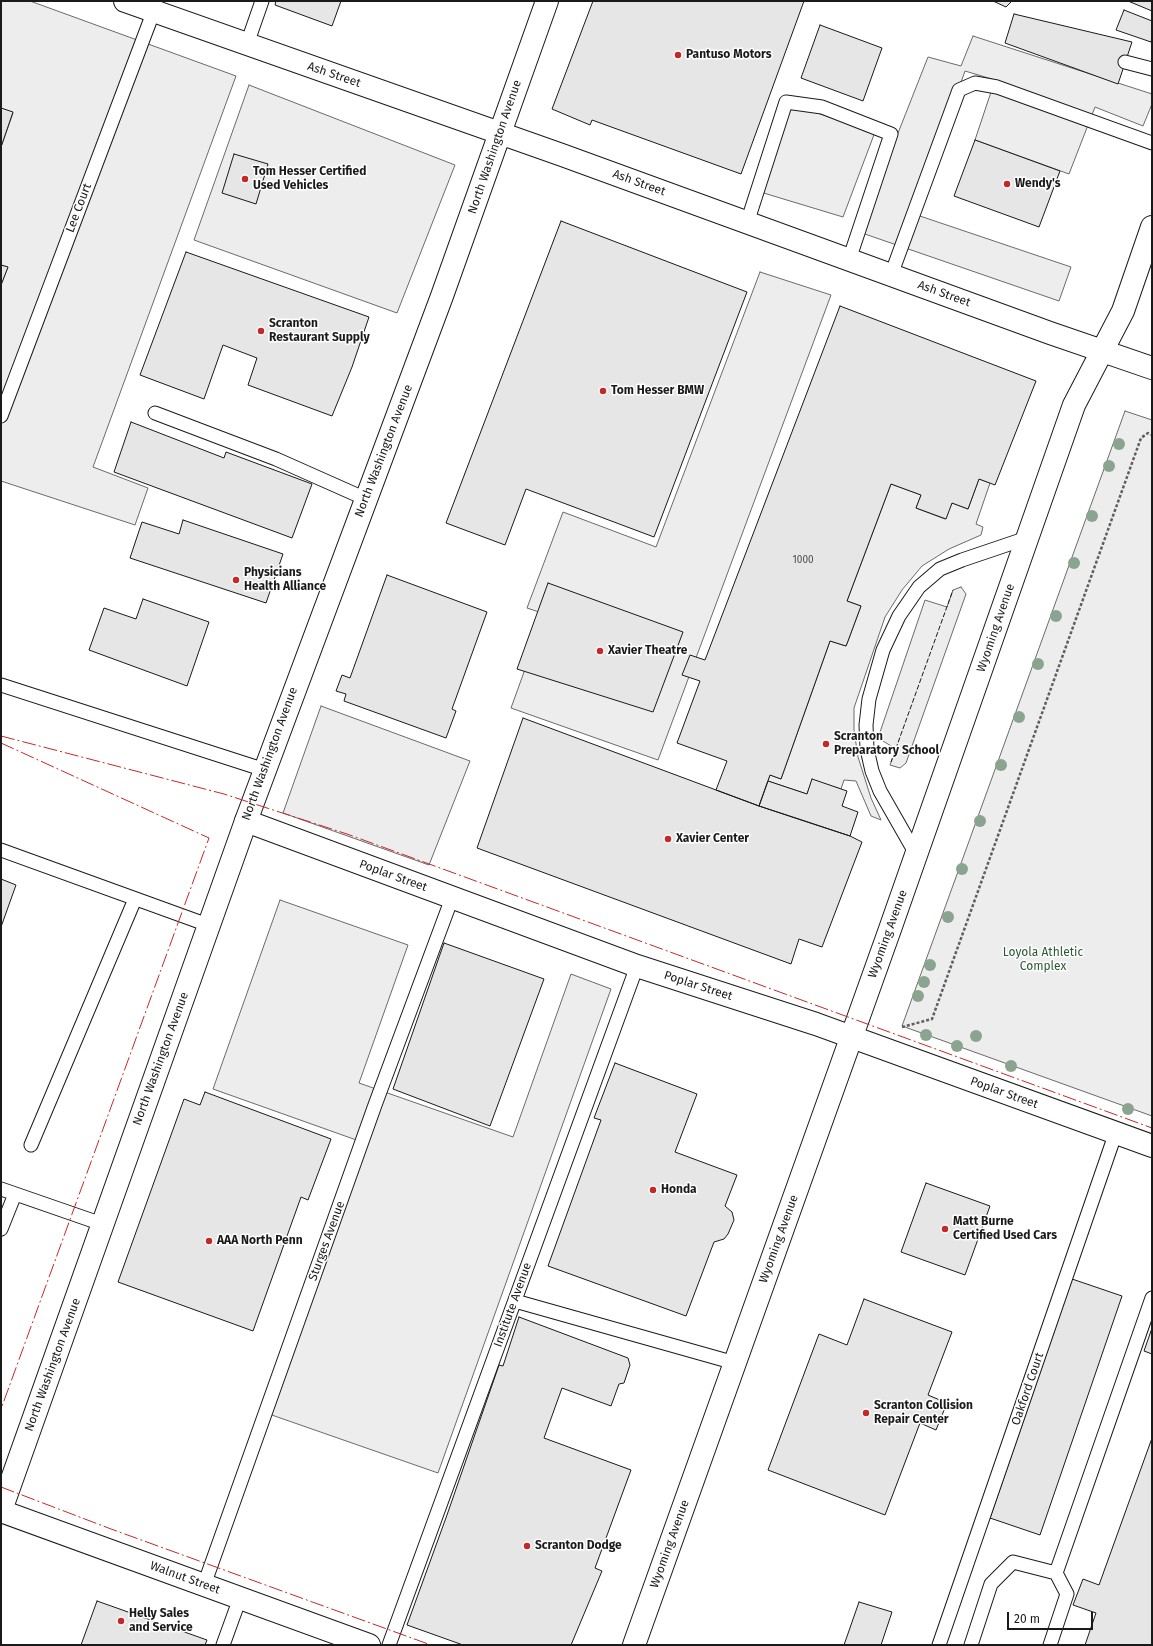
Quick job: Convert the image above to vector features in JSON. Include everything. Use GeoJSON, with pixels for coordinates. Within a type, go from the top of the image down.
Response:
{"type":"FeatureCollection","features":[{"type":"Feature","properties":{"kind":"street","name":"Ash Street"},"geometry":{"type":"LineString","coordinates":[[125,1],[156,6],[247,44],[499,133],[1050,333],[1152,368]]}},
{"type":"Feature","properties":{"kind":"street","name":"North Washington Avenue"},"geometry":{"type":"LineString","coordinates":[[1,1510],[208,925],[442,296],[547,1]]}},
{"type":"Feature","properties":{"kind":"street","name":"Wyoming Avenue"},"geometry":{"type":"LineString","coordinates":[[634,1645],[916,854],[1074,405],[1123,311],[1152,227]]}},
{"type":"Feature","properties":{"kind":"street","name":"Poplar Street"},"geometry":{"type":"LineString","coordinates":[[246,821],[637,966],[851,1037],[1152,1146]]}},
{"type":"Feature","properties":{"kind":"street","name":"Walnut Street"},"geometry":{"type":"LineString","coordinates":[[1,1510],[240,1598],[341,1640],[369,1645]]}},
{"type":"Feature","properties":{"kind":"lane"},"geometry":{"type":"LineString","coordinates":[[247,44],[262,1]]}},
{"type":"Feature","properties":{"kind":"lane","name":"Lee Court"},"geometry":{"type":"LineString","coordinates":[[1,416],[156,6]]}},
{"type":"Feature","properties":{"kind":"lane"},"geometry":{"type":"LineString","coordinates":[[1125,62],[1152,69]]}},
{"type":"Feature","properties":{"kind":"lane"},"geometry":{"type":"LineString","coordinates":[[892,275],[959,90],[975,83],[997,87],[1152,144]]}},
{"type":"Feature","properties":{"kind":"lane"},"geometry":{"type":"LineString","coordinates":[[747,223],[786,102],[822,107],[891,134],[849,260]]}},
{"type":"Feature","properties":{"kind":"lane"},"geometry":{"type":"LineString","coordinates":[[155,412],[276,459],[366,499]]}},
{"type":"Feature","properties":{"kind":"lane"},"geometry":{"type":"LineString","coordinates":[[916,854],[880,791],[872,771],[867,749],[866,725],[869,699],[883,650],[899,616],[919,587],[940,569],[950,564],[1027,538]]}},
{"type":"Feature","properties":{"kind":"lane"},"geometry":{"type":"LineString","coordinates":[[1,685],[265,770]]}},
{"type":"Feature","properties":{"kind":"lane"},"geometry":{"type":"LineString","coordinates":[[1,850],[208,925]]}},
{"type":"Feature","properties":{"kind":"lane","name":"Sturges Avenue"},"geometry":{"type":"LineString","coordinates":[[204,1585],[375,1105],[452,898]]}},
{"type":"Feature","properties":{"kind":"lane"},"geometry":{"type":"LineString","coordinates":[[31,1146],[135,899]]}},
{"type":"Feature","properties":{"kind":"lane","name":"Institute Avenue"},"geometry":{"type":"LineString","coordinates":[[389,1645],[637,966]]}},
{"type":"Feature","properties":{"kind":"lane","name":"Oakford Court"},"geometry":{"type":"LineString","coordinates":[[939,1645],[1116,1132]]}},
{"type":"Feature","properties":{"kind":"lane"},"geometry":{"type":"LineString","coordinates":[[1,1189],[102,1224]]}},
{"type":"Feature","properties":{"kind":"lane"},"geometry":{"type":"LineString","coordinates":[[1,1229],[15,1194]]}},
{"type":"Feature","properties":{"kind":"lane"},"geometry":{"type":"LineString","coordinates":[[1050,1645],[1067,1594],[1056,1573],[1152,1298]]}},
{"type":"Feature","properties":{"kind":"lane"},"geometry":{"type":"LineString","coordinates":[[515,1301],[735,1363]]}},
{"type":"Feature","properties":{"kind":"lane"},"geometry":{"type":"LineString","coordinates":[[971,1645],[991,1584],[1013,1562],[1056,1573]]}},
{"type":"Feature","properties":{"kind":"lane"},"geometry":{"type":"LineString","coordinates":[[223,1645],[240,1598]]}},
{"type":"Feature","properties":{"kind":"path"},"geometry":{"type":"LineString","coordinates":[[914,1024],[932,1019],[1140,438],[1148,434],[1152,435]]}},
{"type":"Feature","properties":{"kind":"shaded area"},"geometry":{"type":"Polygon","coordinates":[[[1,1],[30,1],[236,76],[93,467],[148,488],[135,525],[1,481],[1,285],[8,267],[1,265],[1,147],[13,113],[1,108],[1,1]]]}},
{"type":"Feature","properties":{"kind":"shaded area"},"geometry":{"type":"Polygon","coordinates":[[[973,36],[1152,94],[1152,104],[1143,126],[1095,107],[1069,174],[975,140],[995,80],[965,71],[914,214],[1071,267],[1059,301],[859,232],[928,57],[961,66],[973,36]]]}},
{"type":"Feature","properties":{"kind":"shaded area"},"geometry":{"type":"Polygon","coordinates":[[[249,85],[455,165],[397,313],[194,240],[249,85]]]}},
{"type":"Feature","properties":{"kind":"shaded area"},"geometry":{"type":"Polygon","coordinates":[[[790,104],[875,132],[843,217],[757,191],[790,104]]]}},
{"type":"Feature","properties":{"kind":"shaded area"},"geometry":{"type":"Polygon","coordinates":[[[760,272],[831,295],[658,760],[511,708],[545,614],[527,608],[563,512],[656,547],[760,272]]]}},
{"type":"Feature","properties":{"kind":"shaded area","name":"Loyola Athletic Complex"},"geometry":{"type":"Polygon","coordinates":[[[1125,411],[1152,420],[1152,1116],[902,1026],[1125,411]]]}},
{"type":"Feature","properties":{"kind":"shaded area"},"geometry":{"type":"Polygon","coordinates":[[[979,479],[990,483],[976,524],[983,527],[981,535],[949,549],[922,566],[902,590],[885,617],[854,708],[854,730],[858,757],[871,798],[881,820],[871,816],[856,781],[844,780],[841,789],[812,780],[807,794],[768,781],[770,775],[781,779],[830,641],[846,646],[861,606],[847,601],[891,484],[921,495],[916,508],[945,519],[952,503],[968,509],[979,479]]]}},
{"type":"Feature","properties":{"kind":"shaded area"},"geometry":{"type":"Polygon","coordinates":[[[961,587],[966,594],[906,763],[900,768],[890,765],[896,749],[878,738],[925,600],[947,607],[953,590],[961,587]]]}},
{"type":"Feature","properties":{"kind":"shaded area"},"geometry":{"type":"Polygon","coordinates":[[[321,706],[470,761],[429,865],[283,813],[321,706]]]}},
{"type":"Feature","properties":{"kind":"shaded area"},"geometry":{"type":"Polygon","coordinates":[[[280,900],[408,945],[359,1083],[513,1137],[571,974],[611,989],[438,1473],[266,1413],[362,1142],[213,1089],[280,900]]]}},
{"type":"Feature","properties":{"kind":"building"},"geometry":{"type":"Polygon","coordinates":[[[276,1],[341,1],[332,26],[275,5],[276,1]]]}},
{"type":"Feature","properties":{"kind":"building","name":"Pantuso Motors"},"geometry":{"type":"Polygon","coordinates":[[[593,1],[804,1],[741,174],[592,120],[590,125],[552,109],[593,1]]]}},
{"type":"Feature","properties":{"kind":"building"},"geometry":{"type":"Polygon","coordinates":[[[993,1],[1012,1],[1006,7],[993,1]]]}},
{"type":"Feature","properties":{"kind":"building"},"geometry":{"type":"Polygon","coordinates":[[[1128,1],[1152,1],[1152,11],[1128,1]]]}},
{"type":"Feature","properties":{"kind":"building"},"geometry":{"type":"Polygon","coordinates":[[[1124,10],[1152,21],[1151,42],[1116,30],[1124,10]]]}},
{"type":"Feature","properties":{"kind":"building"},"geometry":{"type":"Polygon","coordinates":[[[1014,14],[1132,42],[1118,84],[1005,43],[1014,14]]]}},
{"type":"Feature","properties":{"kind":"building"},"geometry":{"type":"Polygon","coordinates":[[[820,25],[882,48],[863,101],[801,78],[820,25]]]}},
{"type":"Feature","properties":{"kind":"building"},"geometry":{"type":"Polygon","coordinates":[[[1,108],[13,112],[1,147],[1,108]]]}},
{"type":"Feature","properties":{"kind":"building","name":"Wendy's"},"geometry":{"type":"Polygon","coordinates":[[[975,140],[1060,171],[1039,227],[954,196],[975,140]]]}},
{"type":"Feature","properties":{"kind":"building","name":"Tom Hesser Certified Used Vehicles"},"geometry":{"type":"Polygon","coordinates":[[[234,154],[268,164],[256,204],[222,193],[234,154]]]}},
{"type":"Feature","properties":{"kind":"building","name":"Tom Hesser BMW"},"geometry":{"type":"Polygon","coordinates":[[[561,221],[747,292],[654,537],[526,489],[505,545],[446,523],[561,221]]]}},
{"type":"Feature","properties":{"kind":"building","name":"Scranton Restaurant Supply"},"geometry":{"type":"Polygon","coordinates":[[[186,252],[369,317],[352,367],[332,416],[248,385],[257,358],[223,345],[204,399],[140,375],[186,252]]]}},
{"type":"Feature","properties":{"kind":"building"},"geometry":{"type":"Polygon","coordinates":[[[1,265],[8,267],[1,285],[1,265]]]}},
{"type":"Feature","properties":{"kind":"building","name":"Scranton Preparatory School"},"geometry":{"type":"Polygon","coordinates":[[[840,306],[1036,381],[995,485],[979,479],[968,509],[952,503],[946,519],[916,508],[921,495],[891,484],[847,601],[861,606],[846,646],[830,641],[781,779],[770,775],[759,806],[716,790],[727,761],[677,743],[700,681],[682,675],[690,655],[705,660],[840,306]]]}},
{"type":"Feature","properties":{"kind":"building"},"geometry":{"type":"Polygon","coordinates":[[[131,422],[224,458],[226,452],[312,484],[292,538],[114,472],[131,422]]]}},
{"type":"Feature","properties":{"kind":"building","name":"Physicians Health Alliance"},"geometry":{"type":"Polygon","coordinates":[[[183,520],[283,554],[266,603],[130,558],[142,522],[179,534],[183,520]]]}},
{"type":"Feature","properties":{"kind":"building"},"geometry":{"type":"Polygon","coordinates":[[[387,575],[487,612],[452,709],[456,711],[446,738],[344,701],[346,694],[336,691],[342,675],[350,678],[387,575]]]}},
{"type":"Feature","properties":{"kind":"building","name":"Xavier Theatre"},"geometry":{"type":"Polygon","coordinates":[[[548,583],[683,632],[653,712],[517,669],[548,583]]]}},
{"type":"Feature","properties":{"kind":"building"},"geometry":{"type":"Polygon","coordinates":[[[143,599],[209,622],[187,686],[89,650],[104,608],[136,619],[143,599]]]}},
{"type":"Feature","properties":{"kind":"building","name":"Xavier Center"},"geometry":{"type":"Polygon","coordinates":[[[523,718],[759,806],[850,836],[862,842],[822,947],[799,939],[791,964],[477,848],[523,718]]]}},
{"type":"Feature","properties":{"kind":"building"},"geometry":{"type":"Polygon","coordinates":[[[812,779],[847,791],[842,806],[858,812],[850,836],[759,806],[768,781],[807,794],[812,779]]]}},
{"type":"Feature","properties":{"kind":"building"},"geometry":{"type":"Polygon","coordinates":[[[1,879],[16,885],[1,927],[1,879]]]}},
{"type":"Feature","properties":{"kind":"building"},"geometry":{"type":"Polygon","coordinates":[[[444,943],[544,979],[490,1126],[393,1089],[444,943]]]}},
{"type":"Feature","properties":{"kind":"building","name":"Honda"},"geometry":{"type":"Polygon","coordinates":[[[615,1063],[697,1094],[675,1152],[737,1175],[725,1206],[732,1212],[734,1220],[728,1234],[724,1239],[714,1242],[686,1316],[548,1266],[601,1120],[594,1118],[615,1063]]]}},
{"type":"Feature","properties":{"kind":"building","name":"AAA North Penn"},"geometry":{"type":"Polygon","coordinates":[[[205,1092],[331,1139],[308,1200],[301,1197],[253,1331],[118,1282],[184,1099],[200,1105],[205,1092]]]}},
{"type":"Feature","properties":{"kind":"building","name":"Matt Burne Certified Used Cars"},"geometry":{"type":"Polygon","coordinates":[[[926,1183],[990,1206],[965,1275],[901,1252],[926,1183]]]}},
{"type":"Feature","properties":{"kind":"building"},"geometry":{"type":"Polygon","coordinates":[[[1072,1279],[1122,1296],[1040,1535],[990,1518],[1072,1279]]]}},
{"type":"Feature","properties":{"kind":"building","name":"Scranton Collision Repair Center"},"geometry":{"type":"Polygon","coordinates":[[[864,1299],[952,1332],[928,1395],[947,1403],[936,1430],[920,1423],[885,1515],[768,1470],[819,1334],[847,1345],[864,1299]]]}},
{"type":"Feature","properties":{"kind":"building"},"geometry":{"type":"Polygon","coordinates":[[[519,1317],[628,1358],[630,1365],[624,1383],[619,1384],[611,1406],[562,1388],[544,1438],[631,1470],[595,1568],[602,1571],[571,1645],[463,1645],[407,1625],[499,1365],[503,1366],[519,1317]]]}},
{"type":"Feature","properties":{"kind":"building"},"geometry":{"type":"Polygon","coordinates":[[[1152,1328],[1152,1354],[1144,1351],[1152,1328]]]}},
{"type":"Feature","properties":{"kind":"building"},"geometry":{"type":"Polygon","coordinates":[[[1152,1438],[1152,1645],[1085,1645],[1096,1613],[1073,1605],[1083,1579],[1099,1585],[1152,1438]]]}},
{"type":"Feature","properties":{"kind":"building","name":"Helly Sales and Service"},"geometry":{"type":"Polygon","coordinates":[[[97,1601],[207,1640],[205,1645],[81,1645],[97,1601]]]}},
{"type":"Feature","properties":{"kind":"building"},"geometry":{"type":"Polygon","coordinates":[[[859,1602],[892,1612],[881,1645],[844,1645],[859,1602]]]}},
{"type":"Feature","properties":{"kind":"fence"},"geometry":{"type":"LineString","coordinates":[[891,762],[953,590]]}},
{"type":"Feature","properties":{"kind":"power"},"geometry":{"type":"LineString","coordinates":[[1,736],[224,794],[347,834],[1152,1128]]}},
{"type":"Feature","properties":{"kind":"power"},"geometry":{"type":"LineString","coordinates":[[1,743],[209,838],[1,1409]]}},
{"type":"Feature","properties":{"kind":"power"},"geometry":{"type":"LineString","coordinates":[[1,1487],[111,1529],[431,1645]]}},
{"type":"Feature","properties":{"kind":"place","name":"Pantuso Motors"},"geometry":{"type":"Point","coordinates":[678,55]}},
{"type":"Feature","properties":{"kind":"place","name":"Tom Hesser Certified Used Vehicles"},"geometry":{"type":"Point","coordinates":[245,179]}},
{"type":"Feature","properties":{"kind":"place","name":"Wendy's"},"geometry":{"type":"Point","coordinates":[1007,184]}},
{"type":"Feature","properties":{"kind":"place","name":"Scranton Restaurant Supply"},"geometry":{"type":"Point","coordinates":[261,331]}},
{"type":"Feature","properties":{"kind":"place","name":"Tom Hesser BMW"},"geometry":{"type":"Point","coordinates":[603,391]}},
{"type":"Feature","properties":{"kind":"place","name":"Physicians Health Alliance"},"geometry":{"type":"Point","coordinates":[236,580]}},
{"type":"Feature","properties":{"kind":"place","name":"Xavier Theatre"},"geometry":{"type":"Point","coordinates":[600,651]}},
{"type":"Feature","properties":{"kind":"place","name":"Scranton Preparatory School"},"geometry":{"type":"Point","coordinates":[826,744]}},
{"type":"Feature","properties":{"kind":"place","name":"Xavier Center"},"geometry":{"type":"Point","coordinates":[668,839]}},
{"type":"Feature","properties":{"kind":"place","name":"Honda"},"geometry":{"type":"Point","coordinates":[653,1190]}},
{"type":"Feature","properties":{"kind":"place","name":"Matt Burne Certified Used Cars"},"geometry":{"type":"Point","coordinates":[945,1229]}},
{"type":"Feature","properties":{"kind":"place","name":"AAA North Penn"},"geometry":{"type":"Point","coordinates":[209,1241]}},
{"type":"Feature","properties":{"kind":"place","name":"Scranton Collision Repair Center"},"geometry":{"type":"Point","coordinates":[866,1413]}},
{"type":"Feature","properties":{"kind":"place","name":"Scranton Dodge"},"geometry":{"type":"Point","coordinates":[527,1546]}},
{"type":"Feature","properties":{"kind":"place","name":"Helly Sales and Service"},"geometry":{"type":"Point","coordinates":[121,1621]}}]}
